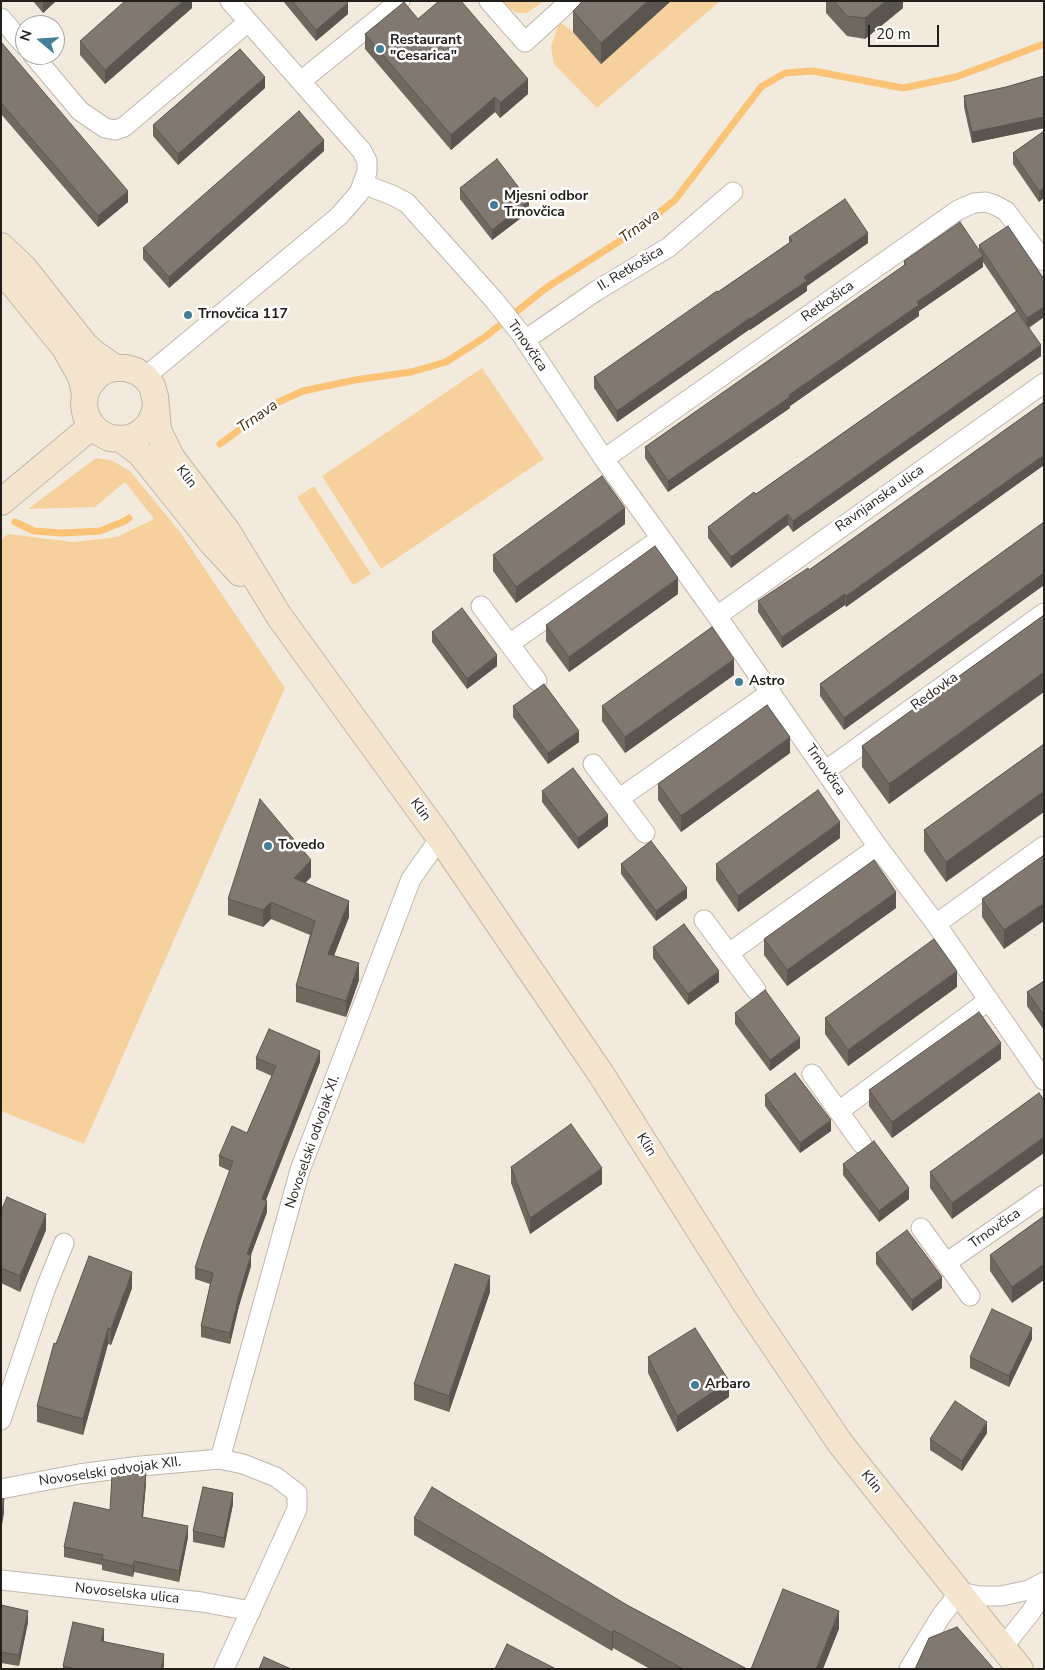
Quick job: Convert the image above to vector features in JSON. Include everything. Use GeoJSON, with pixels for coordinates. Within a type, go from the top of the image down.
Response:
{"type":"FeatureCollection","features":[{"type":"Feature","properties":{"kind":"street"},"geometry":{"type":"LineString","coordinates":[[145,378],[339,216],[359,192],[364,184],[367,172],[367,161],[362,151],[230,1]]}},
{"type":"Feature","properties":{"kind":"street"},"geometry":{"type":"LineString","coordinates":[[301,81],[400,1]]}},
{"type":"Feature","properties":{"kind":"street"},"geometry":{"type":"LineString","coordinates":[[489,1],[525,42],[570,1]]}},
{"type":"Feature","properties":{"kind":"street"},"geometry":{"type":"LineString","coordinates":[[1,18],[15,34]]}},
{"type":"Feature","properties":{"kind":"street"},"geometry":{"type":"LineString","coordinates":[[41,65],[80,111],[105,128],[115,130],[124,127],[248,22]]}},
{"type":"Feature","properties":{"kind":"street","name":"Trnovčica"},"geometry":{"type":"LineString","coordinates":[[364,184],[392,195],[407,204],[494,300],[523,337],[660,539],[771,692],[878,847],[936,924],[1043,1079]]}},
{"type":"Feature","properties":{"kind":"street","name":"II. Retkošica"},"geometry":{"type":"LineString","coordinates":[[523,337],[669,247],[733,192]]}},
{"type":"Feature","properties":{"kind":"street","name":"Retkošica"},"geometry":{"type":"LineString","coordinates":[[604,459],[958,210],[974,203],[986,202],[995,204],[1006,211],[1044,261]]}},
{"type":"Feature","properties":{"kind":"street"},"geometry":{"type":"LineString","coordinates":[[1,246],[24,268],[84,344],[104,362],[115,368]]}},
{"type":"Feature","properties":{"kind":"street"},"geometry":{"type":"LineString","coordinates":[[1,269],[65,348],[81,377],[85,393],[84,405],[86,416],[100,434],[110,438],[131,438],[148,426],[156,408],[152,386],[136,371],[126,368],[105,370],[96,376],[85,393]]}},
{"type":"Feature","properties":{"kind":"street","name":"Ravnjanska ulica"},"geometry":{"type":"LineString","coordinates":[[717,616],[1044,383]]}},
{"type":"Feature","properties":{"kind":"street","name":"Klin"},"geometry":{"type":"LineString","coordinates":[[156,408],[158,430],[165,448],[227,530],[279,616],[440,838],[601,1074],[746,1304],[840,1443],[1020,1669]]}},
{"type":"Feature","properties":{"kind":"street"},"geometry":{"type":"LineString","coordinates":[[8,496],[92,426]]}},
{"type":"Feature","properties":{"kind":"street","name":"Klin"},"geometry":{"type":"LineString","coordinates":[[121,439],[140,453],[213,544],[279,616]]}},
{"type":"Feature","properties":{"kind":"street"},"geometry":{"type":"LineString","coordinates":[[509,644],[660,539]]}},
{"type":"Feature","properties":{"kind":"street"},"geometry":{"type":"LineString","coordinates":[[481,606],[537,681]]}},
{"type":"Feature","properties":{"kind":"street","name":"Redovka"},"geometry":{"type":"LineString","coordinates":[[825,771],[1044,613]]}},
{"type":"Feature","properties":{"kind":"street"},"geometry":{"type":"LineString","coordinates":[[620,798],[771,692]]}},
{"type":"Feature","properties":{"kind":"street"},"geometry":{"type":"LineString","coordinates":[[593,764],[645,833]]}},
{"type":"Feature","properties":{"kind":"street","name":"Novoselski odvojak XI."},"geometry":{"type":"LineString","coordinates":[[220,1459],[300,1170],[411,879],[440,838]]}},
{"type":"Feature","properties":{"kind":"street"},"geometry":{"type":"LineString","coordinates":[[936,924],[1044,846]]}},
{"type":"Feature","properties":{"kind":"street"},"geometry":{"type":"LineString","coordinates":[[730,953],[878,847]]}},
{"type":"Feature","properties":{"kind":"street"},"geometry":{"type":"LineString","coordinates":[[704,920],[756,990]]}},
{"type":"Feature","properties":{"kind":"street"},"geometry":{"type":"LineString","coordinates":[[839,1111],[989,1000]]}},
{"type":"Feature","properties":{"kind":"street"},"geometry":{"type":"LineString","coordinates":[[812,1074],[862,1144]]}},
{"type":"Feature","properties":{"kind":"street","name":"Trnovčica"},"geometry":{"type":"LineString","coordinates":[[946,1263],[1044,1195]]}},
{"type":"Feature","properties":{"kind":"street"},"geometry":{"type":"LineString","coordinates":[[921,1228],[970,1296]]}},
{"type":"Feature","properties":{"kind":"street"},"geometry":{"type":"LineString","coordinates":[[1,1420],[45,1290],[64,1243]]}},
{"type":"Feature","properties":{"kind":"street"},"geometry":{"type":"LineString","coordinates":[[220,1459],[243,1464],[276,1477],[298,1493],[297,1509],[224,1669]]}},
{"type":"Feature","properties":{"kind":"street","name":"Novoselski odvojak XII."},"geometry":{"type":"LineString","coordinates":[[1,1489],[79,1474],[220,1459]]}},
{"type":"Feature","properties":{"kind":"street","name":"Novoselska ulica"},"geometry":{"type":"LineString","coordinates":[[1,1580],[202,1602],[251,1611]]}},
{"type":"Feature","properties":{"kind":"street"},"geometry":{"type":"LineString","coordinates":[[909,1669],[941,1616],[960,1592],[979,1596],[1001,1596],[1029,1590],[1044,1582]]}},
{"type":"Feature","properties":{"kind":"street"},"geometry":{"type":"LineString","coordinates":[[1003,1647],[1031,1612],[1044,1590]]}},
{"type":"Feature","properties":{"kind":"shaded area"},"geometry":{"type":"Polygon","coordinates":[[[501,1],[540,1],[541,3],[527,13],[518,13],[505,7],[501,1]]]}},
{"type":"Feature","properties":{"kind":"shaded area"},"geometry":{"type":"Polygon","coordinates":[[[671,1],[720,1],[597,108],[554,64],[551,47],[557,28],[561,23],[573,32],[601,63],[671,1]]]}},
{"type":"Feature","properties":{"kind":"shaded area"},"geometry":{"type":"Polygon","coordinates":[[[482,368],[544,459],[381,569],[322,476],[482,368]]]}},
{"type":"Feature","properties":{"kind":"shaded area"},"geometry":{"type":"Polygon","coordinates":[[[96,458],[111,460],[130,471],[180,532],[285,688],[84,1144],[1,1111],[1,540],[8,534],[73,542],[117,537],[154,519],[125,482],[95,507],[28,509],[96,458]]]}},
{"type":"Feature","properties":{"kind":"shaded area"},"geometry":{"type":"Polygon","coordinates":[[[314,486],[371,574],[353,585],[297,497],[314,486]]]}},
{"type":"Feature","properties":{"kind":"building"},"geometry":{"type":"Polygon","coordinates":[[[125,1],[183,1],[105,70],[80,41],[125,1]]]}},
{"type":"Feature","properties":{"kind":"building"},"geometry":{"type":"Polygon","coordinates":[[[292,1],[346,1],[348,3],[316,30],[292,1]]]}},
{"type":"Feature","properties":{"kind":"building"},"geometry":{"type":"Polygon","coordinates":[[[439,1],[461,1],[528,79],[500,103],[495,97],[451,135],[365,34],[404,2],[418,19],[439,1]]]}},
{"type":"Feature","properties":{"kind":"building"},"geometry":{"type":"Polygon","coordinates":[[[583,1],[648,1],[601,43],[573,11],[583,1]]]}},
{"type":"Feature","properties":{"kind":"building"},"geometry":{"type":"Polygon","coordinates":[[[834,1],[886,1],[865,18],[847,16],[834,1]]]}},
{"type":"Feature","properties":{"kind":"building"},"geometry":{"type":"Polygon","coordinates":[[[1,42],[15,58],[15,65],[21,65],[128,191],[98,216],[1,103],[1,42]]]}},
{"type":"Feature","properties":{"kind":"building"},"geometry":{"type":"Polygon","coordinates":[[[240,49],[265,77],[178,154],[153,125],[240,49]]]}},
{"type":"Feature","properties":{"kind":"building"},"geometry":{"type":"Polygon","coordinates":[[[1044,76],[1044,117],[972,132],[964,96],[1044,76]]]}},
{"type":"Feature","properties":{"kind":"building"},"geometry":{"type":"Polygon","coordinates":[[[299,111],[324,140],[169,277],[143,248],[299,111]]]}},
{"type":"Feature","properties":{"kind":"building"},"geometry":{"type":"Polygon","coordinates":[[[1044,131],[1044,188],[1039,191],[1013,153],[1044,131]]]}},
{"type":"Feature","properties":{"kind":"building","name":"Mjesni odbor Trnovčica"},"geometry":{"type":"Polygon","coordinates":[[[497,159],[529,201],[492,230],[460,188],[497,159]]]}},
{"type":"Feature","properties":{"kind":"building"},"geometry":{"type":"Polygon","coordinates":[[[845,199],[868,233],[804,277],[807,281],[750,318],[617,411],[594,377],[792,241],[789,237],[845,199]]]}},
{"type":"Feature","properties":{"kind":"building"},"geometry":{"type":"Polygon","coordinates":[[[960,222],[983,256],[917,302],[919,305],[668,481],[645,447],[906,264],[904,261],[960,222]]]}},
{"type":"Feature","properties":{"kind":"building"},"geometry":{"type":"Polygon","coordinates":[[[1008,226],[1044,279],[1044,307],[1027,318],[979,245],[1008,226]]]}},
{"type":"Feature","properties":{"kind":"building"},"geometry":{"type":"Polygon","coordinates":[[[1017,311],[1041,345],[793,521],[788,514],[731,557],[708,527],[754,492],[756,494],[1017,311]]]}},
{"type":"Feature","properties":{"kind":"building"},"geometry":{"type":"Polygon","coordinates":[[[1044,402],[1044,455],[846,596],[845,594],[782,637],[758,601],[808,568],[809,570],[1044,402]]]}},
{"type":"Feature","properties":{"kind":"building"},"geometry":{"type":"Polygon","coordinates":[[[602,476],[625,508],[516,587],[493,555],[602,476]]]}},
{"type":"Feature","properties":{"kind":"building"},"geometry":{"type":"Polygon","coordinates":[[[1044,522],[1044,573],[844,718],[820,684],[1044,522]]]}},
{"type":"Feature","properties":{"kind":"building"},"geometry":{"type":"Polygon","coordinates":[[[655,546],[678,578],[569,657],[546,625],[655,546]]]}},
{"type":"Feature","properties":{"kind":"building"},"geometry":{"type":"Polygon","coordinates":[[[462,608],[497,655],[467,679],[432,632],[462,608]]]}},
{"type":"Feature","properties":{"kind":"building"},"geometry":{"type":"Polygon","coordinates":[[[1044,615],[1044,672],[889,784],[862,746],[1044,615]]]}},
{"type":"Feature","properties":{"kind":"building"},"geometry":{"type":"Polygon","coordinates":[[[712,627],[734,659],[625,737],[602,706],[712,627]]]}},
{"type":"Feature","properties":{"kind":"building"},"geometry":{"type":"Polygon","coordinates":[[[544,684],[579,731],[548,753],[513,706],[544,684]]]}},
{"type":"Feature","properties":{"kind":"building"},"geometry":{"type":"Polygon","coordinates":[[[767,705],[790,737],[681,816],[658,784],[767,705]]]}},
{"type":"Feature","properties":{"kind":"building"},"geometry":{"type":"Polygon","coordinates":[[[1044,744],[1044,791],[946,862],[924,830],[1044,744]]]}},
{"type":"Feature","properties":{"kind":"building"},"geometry":{"type":"Polygon","coordinates":[[[573,768],[608,815],[578,838],[542,791],[573,768]]]}},
{"type":"Feature","properties":{"kind":"building"},"geometry":{"type":"Polygon","coordinates":[[[818,790],[840,822],[738,896],[716,864],[818,790]]]}},
{"type":"Feature","properties":{"kind":"building"},"geometry":{"type":"Polygon","coordinates":[[[260,799],[311,860],[294,878],[349,901],[328,954],[359,963],[346,1001],[296,986],[315,921],[271,902],[263,910],[228,899],[260,799]]]}},
{"type":"Feature","properties":{"kind":"building"},"geometry":{"type":"Polygon","coordinates":[[[651,841],[687,888],[656,911],[621,864],[651,841]]]}},
{"type":"Feature","properties":{"kind":"building"},"geometry":{"type":"Polygon","coordinates":[[[1044,855],[1044,903],[1004,930],[982,899],[1044,855]]]}},
{"type":"Feature","properties":{"kind":"building"},"geometry":{"type":"Polygon","coordinates":[[[874,860],[896,892],[787,970],[764,939],[874,860]]]}},
{"type":"Feature","properties":{"kind":"building"},"geometry":{"type":"Polygon","coordinates":[[[684,924],[719,971],[688,994],[653,947],[684,924]]]}},
{"type":"Feature","properties":{"kind":"building"},"geometry":{"type":"Polygon","coordinates":[[[934,939],[957,971],[848,1050],[825,1018],[934,939]]]}},
{"type":"Feature","properties":{"kind":"building"},"geometry":{"type":"Polygon","coordinates":[[[1044,981],[1044,1015],[1027,992],[1044,981]]]}},
{"type":"Feature","properties":{"kind":"building"},"geometry":{"type":"Polygon","coordinates":[[[765,990],[800,1038],[770,1060],[735,1013],[765,990]]]}},
{"type":"Feature","properties":{"kind":"building"},"geometry":{"type":"Polygon","coordinates":[[[979,1012],[1001,1043],[892,1122],[869,1090],[979,1012]]]}},
{"type":"Feature","properties":{"kind":"building"},"geometry":{"type":"Polygon","coordinates":[[[269,1029],[320,1051],[262,1199],[267,1201],[247,1254],[251,1255],[230,1333],[201,1326],[213,1273],[195,1268],[233,1161],[219,1156],[232,1126],[247,1133],[276,1066],[256,1058],[269,1029]]]}},
{"type":"Feature","properties":{"kind":"building"},"geometry":{"type":"Polygon","coordinates":[[[795,1073],[831,1120],[800,1143],[765,1095],[795,1073]]]}},
{"type":"Feature","properties":{"kind":"building"},"geometry":{"type":"Polygon","coordinates":[[[1039,1093],[1044,1100],[1044,1137],[952,1203],[930,1172],[1039,1093]]]}},
{"type":"Feature","properties":{"kind":"building"},"geometry":{"type":"Polygon","coordinates":[[[571,1124],[602,1168],[530,1218],[511,1167],[571,1124]]]}},
{"type":"Feature","properties":{"kind":"building"},"geometry":{"type":"Polygon","coordinates":[[[874,1141],[909,1188],[879,1211],[843,1164],[874,1141]]]}},
{"type":"Feature","properties":{"kind":"building"},"geometry":{"type":"Polygon","coordinates":[[[7,1197],[46,1214],[20,1276],[1,1268],[1,1211],[7,1197]]]}},
{"type":"Feature","properties":{"kind":"building"},"geometry":{"type":"Polygon","coordinates":[[[1044,1216],[1044,1264],[1012,1287],[990,1255],[1044,1216]]]}},
{"type":"Feature","properties":{"kind":"building"},"geometry":{"type":"Polygon","coordinates":[[[907,1230],[942,1277],[912,1300],[876,1253],[907,1230]]]}},
{"type":"Feature","properties":{"kind":"building"},"geometry":{"type":"Polygon","coordinates":[[[89,1256],[132,1272],[111,1329],[108,1328],[83,1419],[37,1406],[54,1343],[56,1344],[89,1256]]]}},
{"type":"Feature","properties":{"kind":"building"},"geometry":{"type":"Polygon","coordinates":[[[455,1264],[490,1276],[449,1396],[414,1384],[455,1264]]]}},
{"type":"Feature","properties":{"kind":"building"},"geometry":{"type":"Polygon","coordinates":[[[992,1309],[1032,1328],[1009,1376],[970,1357],[992,1309]]]}},
{"type":"Feature","properties":{"kind":"building"},"geometry":{"type":"Polygon","coordinates":[[[695,1328],[729,1381],[677,1416],[648,1357],[695,1328]]]}},
{"type":"Feature","properties":{"kind":"building"},"geometry":{"type":"Polygon","coordinates":[[[955,1401],[987,1422],[962,1461],[930,1439],[955,1401]]]}},
{"type":"Feature","properties":{"kind":"building"},"geometry":{"type":"Polygon","coordinates":[[[146,1472],[142,1517],[188,1526],[179,1571],[134,1561],[133,1566],[102,1559],[103,1555],[64,1547],[74,1502],[110,1510],[112,1475],[146,1472]]]}},
{"type":"Feature","properties":{"kind":"building"},"geometry":{"type":"Polygon","coordinates":[[[203,1487],[233,1493],[224,1538],[193,1531],[203,1487]]]}},
{"type":"Feature","properties":{"kind":"building"},"geometry":{"type":"Polygon","coordinates":[[[432,1487],[627,1605],[747,1669],[683,1669],[613,1630],[612,1633],[414,1518],[432,1487]]]}},
{"type":"Feature","properties":{"kind":"building"},"geometry":{"type":"Polygon","coordinates":[[[1,1498],[4,1499],[1,1517],[1,1498]]]}},
{"type":"Feature","properties":{"kind":"building"},"geometry":{"type":"Polygon","coordinates":[[[783,1589],[839,1611],[816,1669],[751,1669],[783,1589]]]}},
{"type":"Feature","properties":{"kind":"building"},"geometry":{"type":"Polygon","coordinates":[[[1,1605],[28,1611],[19,1655],[1,1652],[1,1605]]]}},
{"type":"Feature","properties":{"kind":"building"},"geometry":{"type":"Polygon","coordinates":[[[73,1622],[104,1629],[101,1641],[164,1654],[161,1669],[75,1669],[63,1666],[73,1622]]]}},
{"type":"Feature","properties":{"kind":"building"},"geometry":{"type":"Polygon","coordinates":[[[957,1627],[994,1669],[915,1669],[929,1638],[957,1627]]]}},
{"type":"Feature","properties":{"kind":"building"},"geometry":{"type":"Polygon","coordinates":[[[507,1644],[556,1669],[495,1669],[507,1644]]]}},
{"type":"Feature","properties":{"kind":"building"},"geometry":{"type":"Polygon","coordinates":[[[264,1657],[291,1669],[259,1669],[264,1657]]]}},
{"type":"Feature","properties":{"kind":"waterway","name":"Trnava"},"geometry":{"type":"LineString","coordinates":[[220,444],[274,404],[303,391],[355,380],[411,372],[446,362],[485,337],[546,288],[637,230],[675,200],[761,87],[785,73],[813,71],[903,88],[956,77],[1044,44]]}},
{"type":"Feature","properties":{"kind":"waterway","name":"Trnava"},"geometry":{"type":"LineString","coordinates":[[15,522],[34,531],[62,533],[100,531],[129,518]]}},
{"type":"Feature","properties":{"kind":"place","name":"Restaurant \"Cesarica\""},"geometry":{"type":"Point","coordinates":[380,49]}},
{"type":"Feature","properties":{"kind":"place","name":"Mjesni odbor Trnovčica"},"geometry":{"type":"Point","coordinates":[494,205]}},
{"type":"Feature","properties":{"kind":"place","name":"Trnovčica 117"},"geometry":{"type":"Point","coordinates":[188,315]}},
{"type":"Feature","properties":{"kind":"place","name":"Astro"},"geometry":{"type":"Point","coordinates":[739,682]}},
{"type":"Feature","properties":{"kind":"place","name":"Tovedo"},"geometry":{"type":"Point","coordinates":[268,846]}},
{"type":"Feature","properties":{"kind":"place","name":"Arbaro"},"geometry":{"type":"Point","coordinates":[695,1385]}}]}
